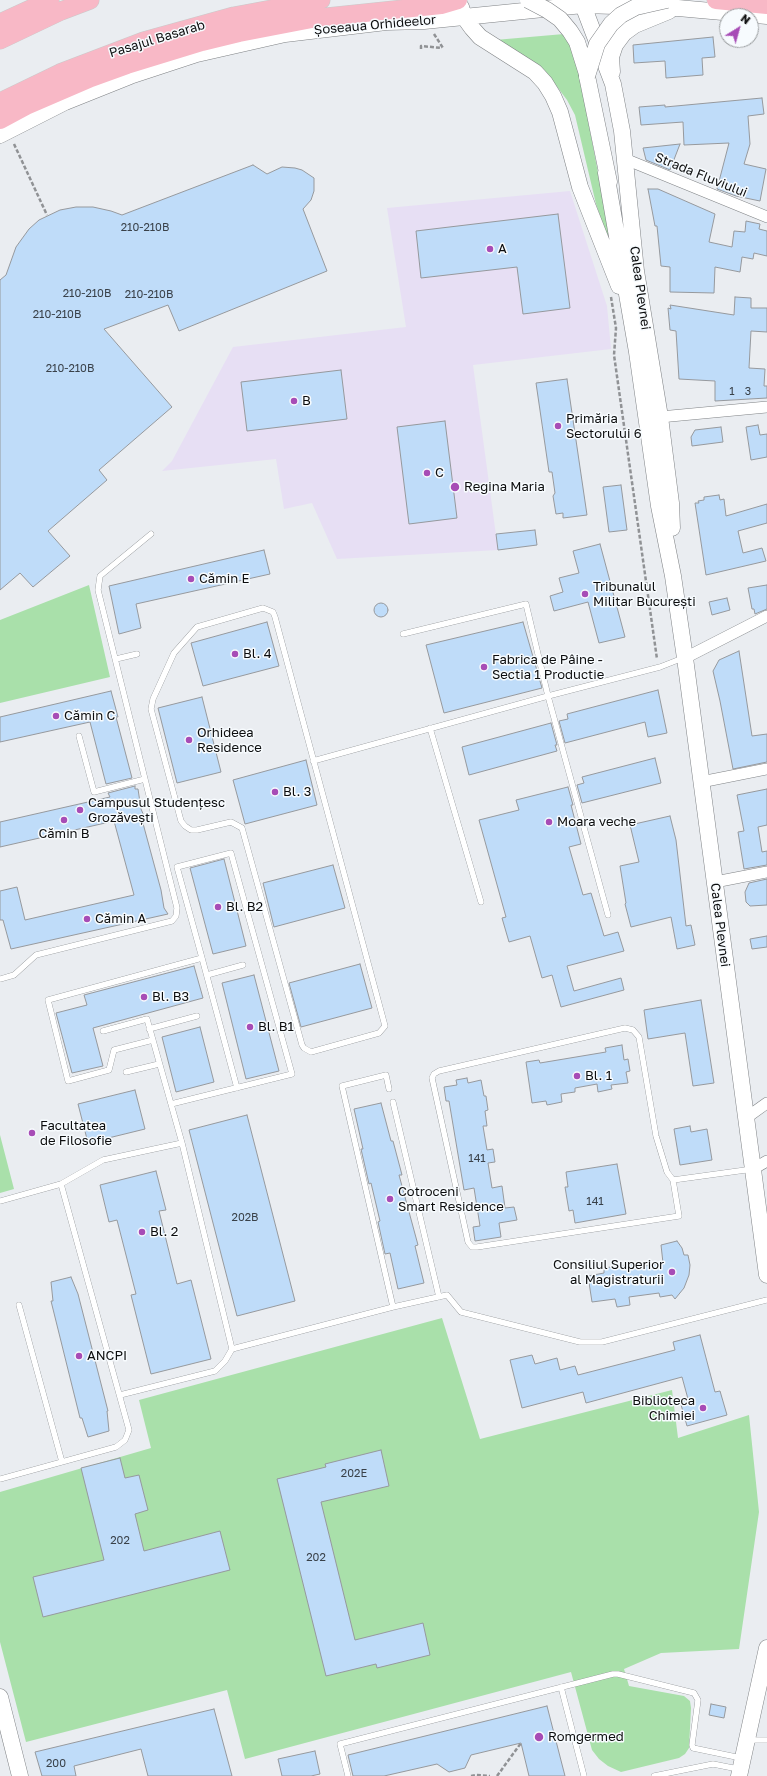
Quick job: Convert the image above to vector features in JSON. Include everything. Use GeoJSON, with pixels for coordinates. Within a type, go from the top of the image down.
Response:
{"type":"FeatureCollection","features":[{"type":"Feature","properties":{"kind":"main road"},"geometry":{"type":"LineString","coordinates":[[0,23],[50,0]]}},
{"type":"Feature","properties":{"kind":"main road"},"geometry":{"type":"LineString","coordinates":[[0,40],[61,11],[90,0]]}},
{"type":"Feature","properties":{"kind":"main road","name":"Pasajul Basarab"},"geometry":{"type":"LineString","coordinates":[[0,102],[60,73],[144,41],[234,16],[321,0]]}},
{"type":"Feature","properties":{"kind":"main road"},"geometry":{"type":"LineString","coordinates":[[528,0],[560,19],[577,42],[587,76],[606,172],[636,271]]}},
{"type":"Feature","properties":{"kind":"main road"},"geometry":{"type":"LineString","coordinates":[[716,0],[767,5]]}},
{"type":"Feature","properties":{"kind":"main road"},"geometry":{"type":"LineString","coordinates":[[3,128],[26,106],[91,78],[127,65],[202,42],[259,28],[316,18],[441,5],[460,6],[582,3],[672,4],[767,16]]}},
{"type":"Feature","properties":{"kind":"main road","name":"Calea Plevnei"},"geometry":{"type":"LineString","coordinates":[[582,3],[613,84],[622,131],[636,271],[660,417],[671,503],[673,576]]}},
{"type":"Feature","properties":{"kind":"main road"},"geometry":{"type":"LineString","coordinates":[[587,76],[597,44],[611,24],[621,15],[636,7],[672,4]]}},
{"type":"Feature","properties":{"kind":"main road"},"geometry":{"type":"LineString","coordinates":[[613,84],[611,57],[615,45],[624,33],[635,25],[672,4]]}},
{"type":"Feature","properties":{"kind":"main road","name":"Calea Plevnei"},"geometry":{"type":"LineString","coordinates":[[460,6],[472,28],[480,37],[535,72],[554,96],[560,112],[580,187],[630,314]]}},
{"type":"Feature","properties":{"kind":"main road","name":"Calea Plevnei"},"geometry":{"type":"LineString","coordinates":[[606,172],[649,429],[660,506],[673,576],[685,658],[753,1170],[763,1209],[767,1275]]}},
{"type":"Feature","properties":{"kind":"main road"},"geometry":{"type":"LineString","coordinates":[[741,1768],[767,1648]]}},
{"type":"Feature","properties":{"kind":"main road"},"geometry":{"type":"LineString","coordinates":[[0,1697],[20,1776]]}},
{"type":"Feature","properties":{"kind":"street","name":"Strada Fluviului"},"geometry":{"type":"LineString","coordinates":[[625,159],[767,217]]}},
{"type":"Feature","properties":{"kind":"street"},"geometry":{"type":"LineString","coordinates":[[660,417],[767,407]]}},
{"type":"Feature","properties":{"kind":"street"},"geometry":{"type":"LineString","coordinates":[[685,658],[767,616]]}},
{"type":"Feature","properties":{"kind":"street"},"geometry":{"type":"LineString","coordinates":[[702,782],[767,769]]}},
{"type":"Feature","properties":{"kind":"street"},"geometry":{"type":"LineString","coordinates":[[715,882],[767,872]]}},
{"type":"Feature","properties":{"kind":"street"},"geometry":{"type":"LineString","coordinates":[[746,1118],[767,1103]]}},
{"type":"Feature","properties":{"kind":"street"},"geometry":{"type":"LineString","coordinates":[[753,1170],[767,1161]]}},
{"type":"Feature","properties":{"kind":"lane"},"geometry":{"type":"LineString","coordinates":[[0,979],[14,975],[36,955],[172,921],[176,916],[177,908],[98,590],[100,576],[151,534]]}},
{"type":"Feature","properties":{"kind":"lane"},"geometry":{"type":"LineString","coordinates":[[403,634],[526,604],[548,696],[608,915]]}},
{"type":"Feature","properties":{"kind":"lane"},"geometry":{"type":"LineString","coordinates":[[263,608],[273,612],[313,761],[385,1026],[379,1033],[311,1052],[302,1045],[242,828],[231,822],[191,830],[181,821],[151,709],[153,699],[174,653],[196,627],[263,608]]}},
{"type":"Feature","properties":{"kind":"lane"},"geometry":{"type":"LineString","coordinates":[[116,659],[137,654]]}},
{"type":"Feature","properties":{"kind":"lane"},"geometry":{"type":"LineString","coordinates":[[313,761],[548,696],[658,668],[685,658]]}},
{"type":"Feature","properties":{"kind":"lane"},"geometry":{"type":"LineString","coordinates":[[430,728],[481,902]]}},
{"type":"Feature","properties":{"kind":"lane"},"geometry":{"type":"LineString","coordinates":[[79,736],[94,792],[145,779]]}},
{"type":"Feature","properties":{"kind":"lane"},"geometry":{"type":"LineString","coordinates":[[171,1104],[237,1088],[292,1074],[231,853],[177,868],[237,1088]]}},
{"type":"Feature","properties":{"kind":"lane"},"geometry":{"type":"LineString","coordinates":[[153,1040],[114,1050],[109,1070],[68,1081],[48,1000],[202,958]]}},
{"type":"Feature","properties":{"kind":"lane"},"geometry":{"type":"LineString","coordinates":[[207,975],[243,965]]}},
{"type":"Feature","properties":{"kind":"lane"},"geometry":{"type":"LineString","coordinates":[[149,1029],[197,1016]]}},
{"type":"Feature","properties":{"kind":"lane"},"geometry":{"type":"LineString","coordinates":[[103,1031],[147,1019],[182,1143],[232,1349],[225,1361],[215,1371],[120,1394]]}},
{"type":"Feature","properties":{"kind":"lane"},"geometry":{"type":"LineString","coordinates":[[625,1028],[632,1030],[639,1036],[656,1136],[667,1172],[673,1180],[679,1216],[472,1247],[468,1242],[432,1078],[434,1074],[439,1071],[625,1028]]}},
{"type":"Feature","properties":{"kind":"lane"},"geometry":{"type":"LineString","coordinates":[[126,1072],[159,1064]]}},
{"type":"Feature","properties":{"kind":"lane"},"geometry":{"type":"LineString","coordinates":[[389,1089],[386,1075],[342,1086],[393,1307]]}},
{"type":"Feature","properties":{"kind":"lane"},"geometry":{"type":"LineString","coordinates":[[393,1102],[439,1297]]}},
{"type":"Feature","properties":{"kind":"lane"},"geometry":{"type":"LineString","coordinates":[[0,1201],[61,1184],[103,1160],[182,1143]]}},
{"type":"Feature","properties":{"kind":"lane"},"geometry":{"type":"LineString","coordinates":[[673,1180],[753,1170]]}},
{"type":"Feature","properties":{"kind":"lane"},"geometry":{"type":"LineString","coordinates":[[0,1479],[116,1447],[125,1440],[129,1430],[61,1184]]}},
{"type":"Feature","properties":{"kind":"lane"},"geometry":{"type":"LineString","coordinates":[[232,1349],[393,1307],[447,1296],[461,1312],[580,1342],[602,1342],[767,1300]]}},
{"type":"Feature","properties":{"kind":"lane"},"geometry":{"type":"LineString","coordinates":[[19,1305],[62,1462]]}},
{"type":"Feature","properties":{"kind":"lane"},"geometry":{"type":"LineString","coordinates":[[348,1776],[340,1744],[561,1687],[618,1674],[691,1691],[697,1696],[698,1700],[692,1745],[693,1748],[741,1768]]}},
{"type":"Feature","properties":{"kind":"lane"},"geometry":{"type":"LineString","coordinates":[[561,1687],[584,1776]]}},
{"type":"Feature","properties":{"kind":"lane"},"geometry":{"type":"LineString","coordinates":[[747,1740],[767,1740]]}},
{"type":"Feature","properties":{"kind":"lane"},"geometry":{"type":"LineString","coordinates":[[654,1776],[713,1764],[741,1768]]}},
{"type":"Feature","properties":{"kind":"path"},"geometry":{"type":"LineString","coordinates":[[421,50],[420,46],[443,48]]}},
{"type":"Feature","properties":{"kind":"path"},"geometry":{"type":"LineString","coordinates":[[3,128],[47,215]]}},
{"type":"Feature","properties":{"kind":"path"},"geometry":{"type":"LineString","coordinates":[[610,291],[616,328],[614,355],[658,668]]}},
{"type":"Feature","properties":{"kind":"path"},"geometry":{"type":"LineString","coordinates":[[497,1776],[521,1743]]}},
{"type":"Feature","properties":{"kind":"path"},"geometry":{"type":"LineString","coordinates":[[471,1776],[490,1776]]}},
{"type":"Feature","properties":{"kind":"shaded area"},"geometry":{"type":"Polygon","coordinates":[[[570,191],[607,306],[611,349],[473,365],[498,550],[337,559],[312,503],[284,509],[276,459],[162,471],[172,461],[233,347],[406,327],[387,208],[570,191]]]}},
{"type":"Feature","properties":{"kind":"green space"},"geometry":{"type":"Polygon","coordinates":[[[564,34],[570,41],[577,62],[614,257],[596,204],[575,115],[567,100],[555,84],[531,64],[495,40],[564,34]]]}},
{"type":"Feature","properties":{"kind":"green space"},"geometry":{"type":"Polygon","coordinates":[[[89,585],[110,677],[0,703],[0,620],[89,585]]]}},
{"type":"Feature","properties":{"kind":"green space"},"geometry":{"type":"Polygon","coordinates":[[[0,1135],[14,1189],[0,1193],[0,1135]]]}},
{"type":"Feature","properties":{"kind":"green space"},"geometry":{"type":"Polygon","coordinates":[[[442,1318],[480,1439],[672,1390],[678,1438],[749,1415],[759,1512],[739,1649],[661,1653],[624,1669],[629,1686],[684,1696],[690,1701],[689,1748],[685,1754],[679,1758],[621,1772],[608,1766],[599,1759],[592,1750],[571,1672],[245,1759],[227,1690],[26,1742],[0,1642],[0,1492],[151,1448],[139,1400],[442,1318]]]}},
{"type":"Feature","properties":{"kind":"building"},"geometry":{"type":"Polygon","coordinates":[[[713,37],[715,57],[702,58],[703,75],[666,78],[665,61],[634,63],[633,45],[713,37]]]}},
{"type":"Feature","properties":{"kind":"building"},"geometry":{"type":"Polygon","coordinates":[[[762,98],[764,114],[748,116],[750,144],[744,164],[766,169],[760,201],[736,196],[717,189],[729,143],[684,145],[683,122],[641,125],[639,107],[665,105],[665,107],[762,98]]]}},
{"type":"Feature","properties":{"kind":"building"},"geometry":{"type":"Polygon","coordinates":[[[680,144],[670,170],[646,160],[643,148],[680,144]]]}},
{"type":"Feature","properties":{"kind":"building"},"geometry":{"type":"Polygon","coordinates":[[[253,165],[267,174],[282,167],[295,168],[302,170],[314,178],[314,191],[311,200],[303,209],[327,271],[179,331],[168,305],[104,329],[172,407],[99,470],[107,480],[48,531],[70,556],[33,587],[20,573],[0,590],[0,280],[6,275],[16,247],[29,229],[39,220],[60,210],[76,207],[93,207],[122,215],[253,165]]]}},
{"type":"Feature","properties":{"kind":"building"},"geometry":{"type":"Polygon","coordinates":[[[648,189],[658,189],[715,214],[709,242],[732,247],[734,231],[745,232],[746,221],[760,224],[759,229],[767,231],[767,256],[754,253],[753,259],[742,257],[740,272],[715,267],[714,293],[670,292],[670,267],[661,266],[657,226],[655,226],[648,189]]]}},
{"type":"Feature","properties":{"kind":"building","name":"A"},"geometry":{"type":"Polygon","coordinates":[[[558,214],[570,308],[523,314],[517,267],[421,278],[416,231],[558,214]]]}},
{"type":"Feature","properties":{"kind":"building"},"geometry":{"type":"Polygon","coordinates":[[[735,297],[751,298],[751,308],[767,308],[767,332],[751,331],[749,368],[765,369],[764,386],[767,386],[767,398],[715,401],[715,381],[679,379],[676,331],[670,330],[668,308],[671,309],[670,305],[734,315],[735,297]]]}},
{"type":"Feature","properties":{"kind":"building","name":"B"},"geometry":{"type":"Polygon","coordinates":[[[341,370],[347,419],[247,431],[241,382],[341,370]]]}},
{"type":"Feature","properties":{"kind":"building","name":"Primăria Sectorului 6"},"geometry":{"type":"Polygon","coordinates":[[[567,379],[587,515],[563,518],[563,513],[556,514],[553,496],[555,493],[552,472],[549,472],[536,383],[567,379]]]}},
{"type":"Feature","properties":{"kind":"building","name":"C"},"geometry":{"type":"Polygon","coordinates":[[[445,421],[457,518],[409,524],[397,427],[445,421]]]}},
{"type":"Feature","properties":{"kind":"building"},"geometry":{"type":"Polygon","coordinates":[[[758,425],[760,435],[767,434],[767,457],[751,460],[746,427],[758,425]]]}},
{"type":"Feature","properties":{"kind":"building"},"geometry":{"type":"Polygon","coordinates":[[[721,427],[723,442],[692,446],[691,437],[695,430],[721,427]]]}},
{"type":"Feature","properties":{"kind":"building"},"geometry":{"type":"Polygon","coordinates":[[[621,485],[627,530],[609,532],[603,487],[621,485]]]}},
{"type":"Feature","properties":{"kind":"building"},"geometry":{"type":"Polygon","coordinates":[[[719,495],[720,500],[724,499],[726,516],[767,504],[767,523],[738,531],[743,553],[762,548],[766,561],[706,575],[695,503],[699,503],[698,501],[704,500],[704,497],[719,495]]]}},
{"type":"Feature","properties":{"kind":"building"},"geometry":{"type":"Polygon","coordinates":[[[535,530],[537,545],[498,550],[496,534],[535,530]]]}},
{"type":"Feature","properties":{"kind":"building","name":"Tribunalul Militar București"},"geometry":{"type":"Polygon","coordinates":[[[600,544],[625,637],[599,643],[588,602],[554,611],[550,596],[563,592],[559,578],[579,573],[573,551],[600,544]]]}},
{"type":"Feature","properties":{"kind":"building","name":"Cămin E"},"geometry":{"type":"Polygon","coordinates":[[[264,550],[270,574],[136,604],[141,628],[119,634],[109,586],[264,550]]]}},
{"type":"Feature","properties":{"kind":"building"},"geometry":{"type":"Polygon","coordinates":[[[767,585],[767,609],[755,614],[754,609],[752,609],[748,588],[767,585]]]}},
{"type":"Feature","properties":{"kind":"building"},"geometry":{"type":"Polygon","coordinates":[[[727,598],[730,610],[712,615],[709,602],[727,598]]]}},
{"type":"Feature","properties":{"kind":"building"},"geometry":{"type":"Polygon","coordinates":[[[381,603],[386,605],[388,610],[386,615],[381,617],[376,615],[374,610],[376,605],[381,603]]]}},
{"type":"Feature","properties":{"kind":"building","name":"Bl. 4"},"geometry":{"type":"Polygon","coordinates":[[[267,622],[279,666],[203,686],[191,643],[267,622]]]}},
{"type":"Feature","properties":{"kind":"building","name":"Fabrica de Pâine - Sectia 1 Productie"},"geometry":{"type":"Polygon","coordinates":[[[523,622],[542,688],[444,713],[426,645],[523,622]]]}},
{"type":"Feature","properties":{"kind":"building"},"geometry":{"type":"Polygon","coordinates":[[[739,651],[752,736],[767,734],[767,762],[733,769],[713,671],[719,660],[739,651]]]}},
{"type":"Feature","properties":{"kind":"building"},"geometry":{"type":"Polygon","coordinates":[[[658,690],[667,733],[648,737],[645,722],[565,743],[559,721],[568,719],[567,714],[658,690]]]}},
{"type":"Feature","properties":{"kind":"building","name":"Cămin C"},"geometry":{"type":"Polygon","coordinates":[[[111,691],[118,717],[116,717],[132,778],[106,784],[90,722],[0,742],[0,717],[111,691]]]}},
{"type":"Feature","properties":{"kind":"building","name":"Orhideea Residence"},"geometry":{"type":"Polygon","coordinates":[[[202,697],[221,772],[177,783],[158,708],[202,697]]]}},
{"type":"Feature","properties":{"kind":"building"},"geometry":{"type":"Polygon","coordinates":[[[551,723],[557,745],[555,745],[557,751],[469,775],[462,747],[551,723]]]}},
{"type":"Feature","properties":{"kind":"building"},"geometry":{"type":"Polygon","coordinates":[[[655,758],[661,783],[582,803],[577,785],[584,783],[582,777],[655,758]]]}},
{"type":"Feature","properties":{"kind":"building","name":"Bl. 3"},"geometry":{"type":"Polygon","coordinates":[[[306,760],[317,805],[245,824],[233,780],[306,760]]]}},
{"type":"Feature","properties":{"kind":"building"},"geometry":{"type":"Polygon","coordinates":[[[135,786],[135,789],[138,789],[141,809],[144,816],[141,816],[161,890],[164,908],[168,914],[11,949],[3,920],[0,920],[0,891],[17,887],[25,920],[134,895],[114,821],[0,847],[0,822],[110,797],[108,793],[135,786]]]}},
{"type":"Feature","properties":{"kind":"building"},"geometry":{"type":"Polygon","coordinates":[[[568,787],[581,844],[569,847],[583,895],[591,893],[604,936],[618,932],[624,951],[567,966],[574,991],[621,978],[624,990],[561,1007],[552,975],[542,978],[530,936],[509,942],[502,918],[506,917],[479,820],[519,810],[516,800],[568,787]]]}},
{"type":"Feature","properties":{"kind":"building"},"geometry":{"type":"Polygon","coordinates":[[[767,789],[767,825],[758,827],[762,852],[767,851],[767,865],[744,869],[738,832],[744,831],[737,795],[767,789]]]}},
{"type":"Feature","properties":{"kind":"building"},"geometry":{"type":"Polygon","coordinates":[[[670,816],[676,840],[686,926],[691,925],[695,945],[677,949],[671,917],[631,927],[625,904],[620,866],[639,862],[630,825],[670,816]]]}},
{"type":"Feature","properties":{"kind":"building","name":"Bl. B2"},"geometry":{"type":"Polygon","coordinates":[[[224,859],[246,946],[213,954],[190,868],[224,859]]]}},
{"type":"Feature","properties":{"kind":"building"},"geometry":{"type":"Polygon","coordinates":[[[333,865],[345,908],[274,927],[263,883],[333,865]]]}},
{"type":"Feature","properties":{"kind":"building"},"geometry":{"type":"Polygon","coordinates":[[[767,879],[767,905],[750,906],[746,902],[745,892],[749,883],[767,879]]]}},
{"type":"Feature","properties":{"kind":"building"},"geometry":{"type":"Polygon","coordinates":[[[767,936],[767,947],[752,949],[750,939],[767,936]]]}},
{"type":"Feature","properties":{"kind":"building"},"geometry":{"type":"Polygon","coordinates":[[[360,964],[372,1008],[301,1027],[289,983],[360,964]]]}},
{"type":"Feature","properties":{"kind":"building","name":"Bl. B3"},"geometry":{"type":"Polygon","coordinates":[[[194,966],[203,998],[93,1028],[103,1066],[72,1073],[56,1013],[87,1005],[84,995],[194,966]]]}},
{"type":"Feature","properties":{"kind":"building","name":"Bl. B1"},"geometry":{"type":"Polygon","coordinates":[[[254,975],[279,1071],[246,1079],[222,983],[254,975]]]}},
{"type":"Feature","properties":{"kind":"building"},"geometry":{"type":"Polygon","coordinates":[[[701,1000],[714,1083],[693,1086],[685,1033],[648,1039],[644,1010],[701,1000]]]}},
{"type":"Feature","properties":{"kind":"building"},"geometry":{"type":"Polygon","coordinates":[[[200,1027],[214,1082],[176,1092],[162,1037],[200,1027]]]}},
{"type":"Feature","properties":{"kind":"building","name":"Bl. 1"},"geometry":{"type":"Polygon","coordinates":[[[622,1045],[624,1060],[628,1059],[630,1071],[626,1072],[628,1083],[611,1085],[612,1089],[598,1092],[597,1084],[575,1088],[575,1092],[561,1094],[562,1102],[547,1105],[546,1101],[532,1103],[526,1062],[539,1060],[540,1063],[606,1052],[605,1048],[622,1045]]]}},
{"type":"Feature","properties":{"kind":"building"},"geometry":{"type":"Polygon","coordinates":[[[467,1078],[468,1083],[481,1080],[484,1096],[486,1096],[488,1110],[485,1111],[487,1126],[483,1126],[487,1150],[493,1149],[495,1162],[488,1163],[492,1188],[502,1186],[505,1208],[514,1207],[517,1220],[499,1223],[501,1237],[475,1241],[473,1227],[480,1226],[474,1188],[464,1190],[449,1101],[446,1101],[444,1087],[457,1085],[456,1080],[467,1078]]]}},
{"type":"Feature","properties":{"kind":"building"},"geometry":{"type":"Polygon","coordinates":[[[135,1090],[145,1129],[88,1143],[78,1104],[135,1090]]]}},
{"type":"Feature","properties":{"kind":"building","name":"Cotroceni Smart Residence"},"geometry":{"type":"Polygon","coordinates":[[[381,1103],[402,1175],[399,1175],[418,1245],[415,1246],[424,1283],[398,1289],[390,1253],[385,1254],[378,1222],[380,1221],[371,1183],[369,1184],[354,1109],[381,1103]]]}},
{"type":"Feature","properties":{"kind":"building"},"geometry":{"type":"Polygon","coordinates":[[[247,1115],[295,1301],[237,1316],[189,1130],[247,1115]]]}},
{"type":"Feature","properties":{"kind":"building"},"geometry":{"type":"Polygon","coordinates":[[[690,1126],[691,1132],[707,1129],[712,1160],[680,1165],[674,1129],[690,1126]]]}},
{"type":"Feature","properties":{"kind":"building"},"geometry":{"type":"Polygon","coordinates":[[[617,1164],[626,1214],[575,1223],[573,1210],[569,1211],[565,1187],[568,1187],[566,1172],[617,1164]]]}},
{"type":"Feature","properties":{"kind":"building"},"geometry":{"type":"Polygon","coordinates":[[[156,1171],[166,1210],[159,1211],[177,1284],[191,1280],[211,1359],[151,1374],[131,1295],[136,1294],[117,1220],[109,1222],[100,1185],[156,1171]]]}},
{"type":"Feature","properties":{"kind":"building"},"geometry":{"type":"Polygon","coordinates":[[[677,1241],[682,1248],[684,1255],[688,1255],[690,1265],[689,1275],[684,1288],[675,1299],[672,1295],[660,1297],[659,1293],[629,1297],[630,1305],[617,1307],[615,1299],[592,1302],[588,1276],[604,1273],[604,1268],[632,1264],[633,1268],[663,1263],[661,1245],[677,1241]]]}},
{"type":"Feature","properties":{"kind":"building","name":"ANCPI"},"geometry":{"type":"Polygon","coordinates":[[[71,1277],[78,1294],[108,1411],[109,1431],[88,1437],[82,1418],[80,1418],[51,1301],[53,1301],[51,1282],[71,1277]]]}},
{"type":"Feature","properties":{"kind":"building"},"geometry":{"type":"Polygon","coordinates":[[[700,1335],[715,1392],[720,1391],[727,1415],[687,1426],[680,1401],[688,1399],[682,1377],[586,1403],[583,1392],[522,1408],[510,1360],[532,1355],[535,1364],[557,1358],[560,1370],[575,1366],[578,1375],[675,1350],[673,1342],[700,1335]]]}},
{"type":"Feature","properties":{"kind":"building"},"geometry":{"type":"Polygon","coordinates":[[[381,1450],[389,1486],[321,1502],[355,1640],[423,1623],[430,1655],[377,1668],[376,1664],[326,1676],[277,1479],[326,1467],[325,1464],[381,1450]]]}},
{"type":"Feature","properties":{"kind":"building"},"geometry":{"type":"Polygon","coordinates":[[[120,1458],[125,1478],[139,1475],[148,1510],[135,1514],[144,1551],[220,1531],[230,1570],[43,1617],[33,1577],[104,1560],[81,1468],[120,1458]]]}},
{"type":"Feature","properties":{"kind":"building"},"geometry":{"type":"Polygon","coordinates":[[[711,1704],[726,1707],[724,1718],[709,1715],[711,1704]]]}},
{"type":"Feature","properties":{"kind":"building"},"geometry":{"type":"Polygon","coordinates":[[[547,1706],[565,1776],[529,1776],[521,1743],[471,1755],[465,1768],[449,1772],[437,1764],[384,1776],[353,1776],[348,1755],[547,1706]]]}},
{"type":"Feature","properties":{"kind":"building"},"geometry":{"type":"Polygon","coordinates":[[[214,1709],[232,1776],[148,1776],[141,1749],[74,1766],[76,1776],[42,1776],[35,1752],[214,1709]]]}},
{"type":"Feature","properties":{"kind":"building"},"geometry":{"type":"Polygon","coordinates":[[[315,1751],[320,1774],[311,1776],[282,1776],[278,1759],[315,1751]]]}},
{"type":"Feature","properties":{"kind":"place","name":"A"},"geometry":{"type":"Point","coordinates":[490,249]}},
{"type":"Feature","properties":{"kind":"place","name":"B"},"geometry":{"type":"Point","coordinates":[294,401]}},
{"type":"Feature","properties":{"kind":"place","name":"Primăria Sectorului 6"},"geometry":{"type":"Point","coordinates":[558,426]}},
{"type":"Feature","properties":{"kind":"place","name":"C"},"geometry":{"type":"Point","coordinates":[427,473]}},
{"type":"Feature","properties":{"kind":"place","name":"Regina Maria"},"geometry":{"type":"Point","coordinates":[455,487]}},
{"type":"Feature","properties":{"kind":"place","name":"Cămin E"},"geometry":{"type":"Point","coordinates":[191,579]}},
{"type":"Feature","properties":{"kind":"place","name":"Tribunalul Militar București"},"geometry":{"type":"Point","coordinates":[585,594]}},
{"type":"Feature","properties":{"kind":"place","name":"Bl. 4"},"geometry":{"type":"Point","coordinates":[235,654]}},
{"type":"Feature","properties":{"kind":"place","name":"Fabrica de Pâine - Sectia 1 Productie"},"geometry":{"type":"Point","coordinates":[484,667]}},
{"type":"Feature","properties":{"kind":"place","name":"Cămin C"},"geometry":{"type":"Point","coordinates":[56,716]}},
{"type":"Feature","properties":{"kind":"place","name":"Orhideea Residence"},"geometry":{"type":"Point","coordinates":[189,740]}},
{"type":"Feature","properties":{"kind":"place","name":"Bl. 3"},"geometry":{"type":"Point","coordinates":[275,792]}},
{"type":"Feature","properties":{"kind":"place","name":"Campusul Studențesc Grozăvești"},"geometry":{"type":"Point","coordinates":[80,810]}},
{"type":"Feature","properties":{"kind":"place","name":"Cămin B"},"geometry":{"type":"Point","coordinates":[64,820]}},
{"type":"Feature","properties":{"kind":"place","name":"Moara veche"},"geometry":{"type":"Point","coordinates":[549,822]}},
{"type":"Feature","properties":{"kind":"place","name":"Bl. B2"},"geometry":{"type":"Point","coordinates":[218,907]}},
{"type":"Feature","properties":{"kind":"place","name":"Cămin A"},"geometry":{"type":"Point","coordinates":[87,919]}},
{"type":"Feature","properties":{"kind":"place","name":"Bl. B3"},"geometry":{"type":"Point","coordinates":[144,997]}},
{"type":"Feature","properties":{"kind":"place","name":"Bl. B1"},"geometry":{"type":"Point","coordinates":[250,1027]}},
{"type":"Feature","properties":{"kind":"place","name":"Bl. 1"},"geometry":{"type":"Point","coordinates":[577,1076]}},
{"type":"Feature","properties":{"kind":"place","name":"Facultatea de Filosofie"},"geometry":{"type":"Point","coordinates":[32,1133]}},
{"type":"Feature","properties":{"kind":"place","name":"Cotroceni Smart Residence"},"geometry":{"type":"Point","coordinates":[390,1199]}},
{"type":"Feature","properties":{"kind":"place","name":"Bl. 2"},"geometry":{"type":"Point","coordinates":[142,1232]}},
{"type":"Feature","properties":{"kind":"place","name":"Consiliul Superior al Magistraturii"},"geometry":{"type":"Point","coordinates":[672,1272]}},
{"type":"Feature","properties":{"kind":"place","name":"ANCPI"},"geometry":{"type":"Point","coordinates":[79,1356]}},
{"type":"Feature","properties":{"kind":"place","name":"Biblioteca Chimiei"},"geometry":{"type":"Point","coordinates":[703,1408]}},
{"type":"Feature","properties":{"kind":"place","name":"Romgermed"},"geometry":{"type":"Point","coordinates":[539,1737]}}]}
